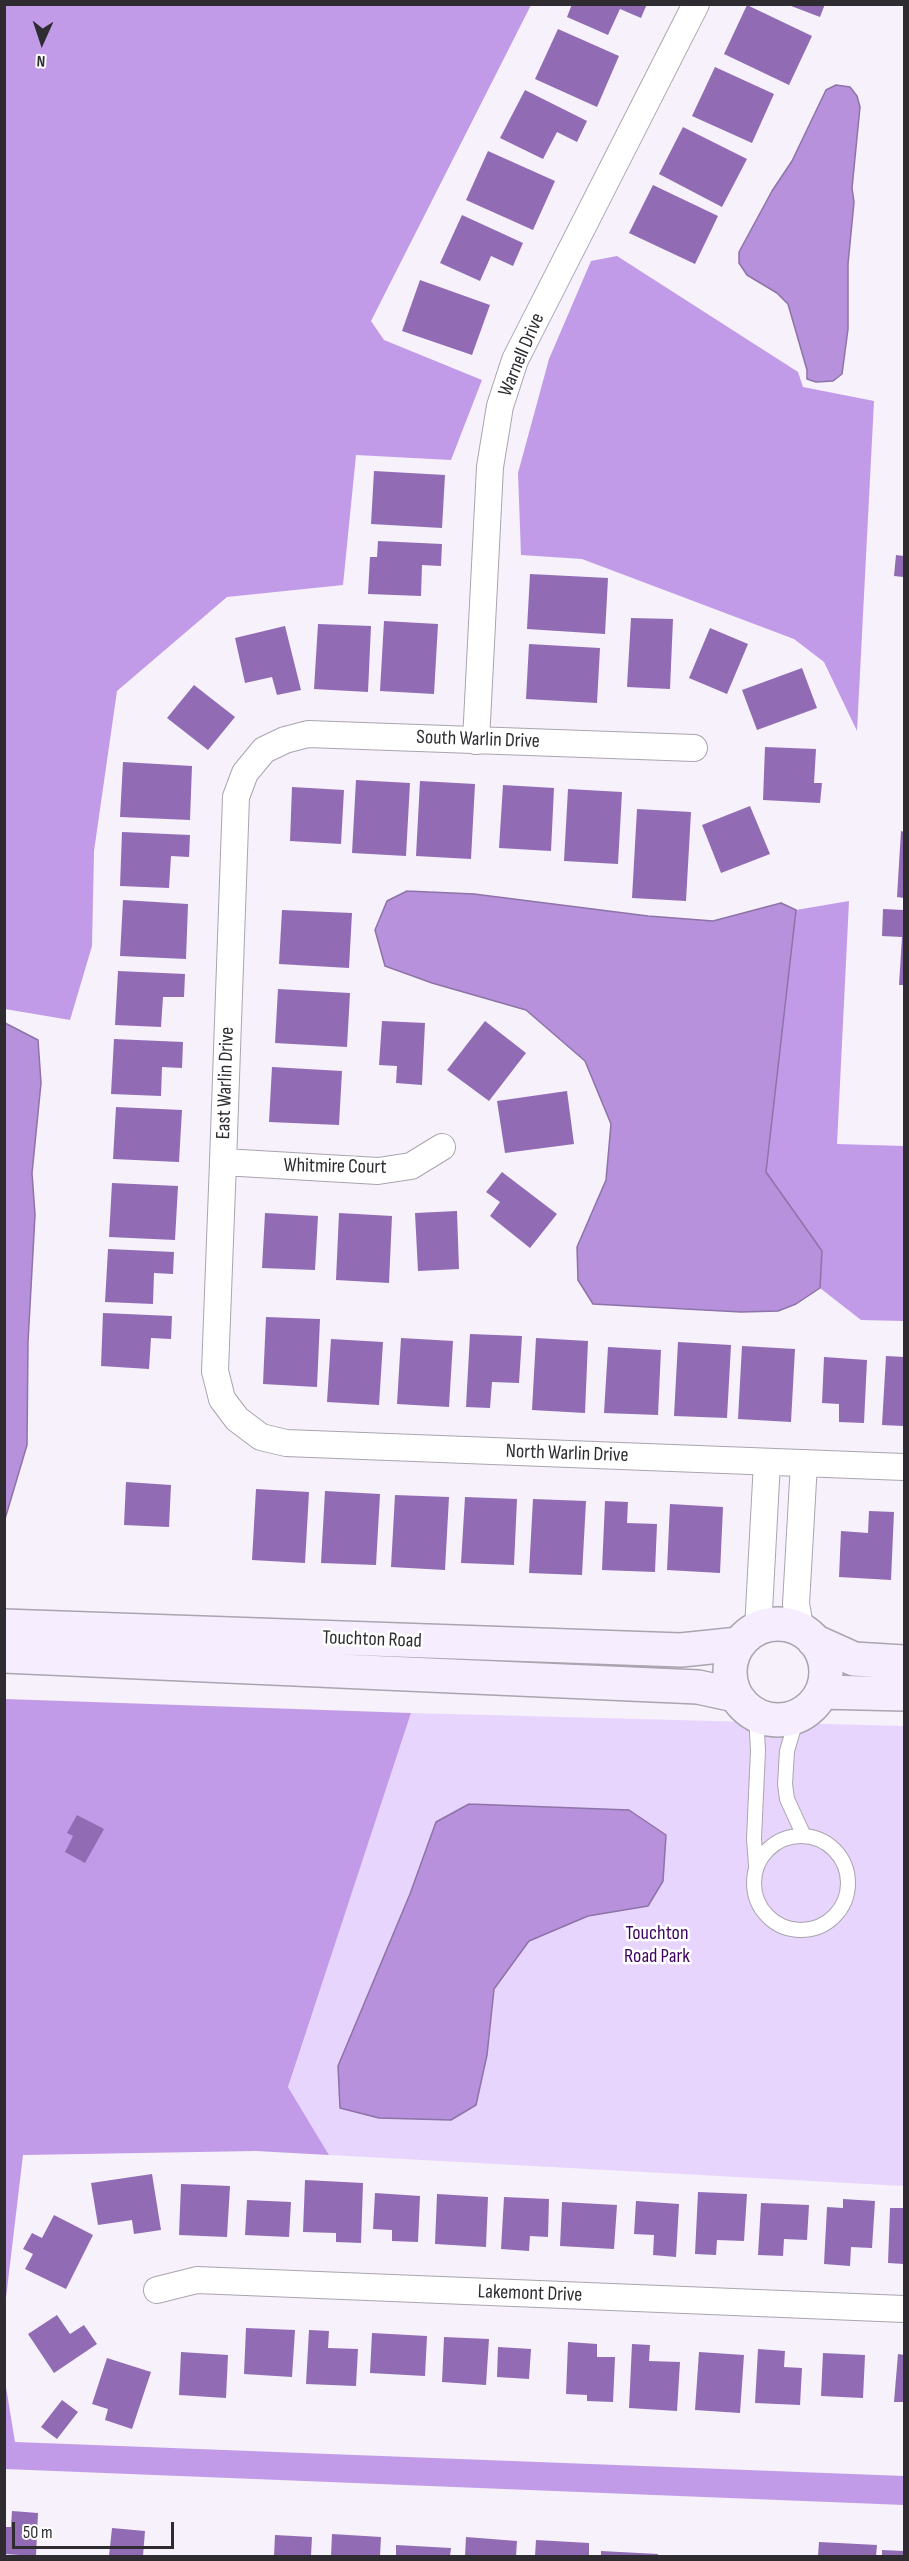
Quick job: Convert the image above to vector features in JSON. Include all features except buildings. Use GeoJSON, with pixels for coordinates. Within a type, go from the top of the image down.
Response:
{"type":"FeatureCollection","features":[{"type":"Feature","properties":{"kind":"street","name":"Warnell Drive"},"geometry":{"type":"LineString","coordinates":[[476,741],[490,467],[500,406],[515,360],[696,4]]}},
{"type":"Feature","properties":{"kind":"street","name":"South Warlin Drive"},"geometry":{"type":"LineString","coordinates":[[264,750],[285,740],[308,734],[694,748]]}},
{"type":"Feature","properties":{"kind":"street","name":"East Warlin Drive"},"geometry":{"type":"LineString","coordinates":[[237,1419],[222,1399],[215,1371],[236,797],[245,772],[264,750]]}},
{"type":"Feature","properties":{"kind":"street","name":"Whitmire Court"},"geometry":{"type":"LineString","coordinates":[[223,1162],[378,1171],[411,1166],[442,1147]]}},
{"type":"Feature","properties":{"kind":"street","name":"North Warlin Drive"},"geometry":{"type":"LineString","coordinates":[[237,1419],[261,1437],[286,1443],[904,1467]]}},
{"type":"Feature","properties":{"kind":"street"},"geometry":{"type":"LineString","coordinates":[[746,1705],[730,1678],[731,1660],[749,1636],[763,1547],[767,1462]]}},
{"type":"Feature","properties":{"kind":"street"},"geometry":{"type":"LineString","coordinates":[[797,1717],[812,1707],[822,1692],[826,1679],[821,1652],[807,1636],[796,1604],[804,1463]]}},
{"type":"Feature","properties":{"kind":"street"},"geometry":{"type":"LineString","coordinates":[[763,1547],[799,1548]]}},
{"type":"Feature","properties":{"kind":"street","name":"Touchton Road"},"geometry":{"type":"LineString","coordinates":[[4,1626],[681,1650],[712,1649],[780,1625],[807,1636],[842,1655],[860,1660],[904,1662]]}},
{"type":"Feature","properties":{"kind":"street","name":"Touchton Road"},"geometry":{"type":"LineString","coordinates":[[4,1656],[698,1687],[780,1720],[797,1717]]}},
{"type":"Feature","properties":{"kind":"street"},"geometry":{"type":"LineString","coordinates":[[822,1692],[904,1694]]}},
{"type":"Feature","properties":{"kind":"street","name":"Lakemont Drive"},"geometry":{"type":"LineString","coordinates":[[157,2290],[198,2280],[904,2309]]}},
{"type":"Feature","properties":{"kind":"lane"},"geometry":{"type":"LineString","coordinates":[[746,1705],[758,1750],[754,1839],[756,1867]]}},
{"type":"Feature","properties":{"kind":"lane"},"geometry":{"type":"LineString","coordinates":[[797,1717],[787,1751],[785,1784],[787,1799],[804,1836]]}},
{"type":"Feature","properties":{"kind":"lane"},"geometry":{"type":"LineString","coordinates":[[804,1836],[819,1839],[832,1847],[842,1858],[848,1873],[848,1888],[844,1903],[835,1916],[822,1925],[807,1930],[790,1930],[763,1913],[756,1899],[753,1882],[756,1867],[763,1853],[774,1843],[789,1837],[804,1836]]}},
{"type":"Feature","properties":{"kind":"green space","name":"Touchton Road Park"},"geometry":{"type":"Polygon","coordinates":[[[411,1713],[904,1726],[904,2186],[329,2155],[288,2087],[411,1713]]]}},
{"type":"Feature","properties":{"kind":"shaded area"},"geometry":{"type":"Polygon","coordinates":[[[4,5],[531,5],[371,321],[384,340],[482,380],[451,460],[356,455],[343,585],[227,597],[117,691],[94,851],[92,946],[70,1020],[5,1009],[4,5]]]}},
{"type":"Feature","properties":{"kind":"shaded area"},"geometry":{"type":"Polygon","coordinates":[[[836,85],[850,87],[857,96],[860,107],[852,188],[854,202],[848,264],[848,329],[842,374],[833,381],[816,382],[807,379],[807,370],[788,304],[777,293],[747,275],[739,263],[739,252],[772,191],[792,161],[826,90],[836,85]]]}},
{"type":"Feature","properties":{"kind":"shaded area"},"geometry":{"type":"Polygon","coordinates":[[[617,256],[798,372],[803,387],[874,401],[857,731],[824,662],[794,639],[582,559],[521,555],[518,473],[549,359],[591,261],[617,256]]]}},
{"type":"Feature","properties":{"kind":"shaded area"},"geometry":{"type":"Polygon","coordinates":[[[407,891],[474,894],[648,916],[713,921],[781,903],[796,910],[766,1172],[822,1251],[820,1288],[796,1304],[778,1311],[741,1312],[593,1304],[578,1280],[577,1247],[606,1180],[611,1124],[585,1061],[526,1010],[432,983],[385,966],[375,930],[387,901],[407,891]]]}},
{"type":"Feature","properties":{"kind":"shaded area"},"geometry":{"type":"Polygon","coordinates":[[[849,901],[837,1144],[904,1146],[904,1321],[861,1320],[820,1288],[822,1251],[766,1172],[796,910],[849,901]]]}},
{"type":"Feature","properties":{"kind":"shaded area"},"geometry":{"type":"Polygon","coordinates":[[[5,1023],[38,1040],[41,1083],[32,1173],[35,1215],[28,1342],[27,1445],[5,1519],[5,1023]]]}},
{"type":"Feature","properties":{"kind":"shaded area"},"geometry":{"type":"Polygon","coordinates":[[[5,1699],[411,1713],[288,2087],[329,2155],[256,2151],[23,2155],[5,2306],[5,1699]]]}},
{"type":"Feature","properties":{"kind":"shaded area"},"geometry":{"type":"Polygon","coordinates":[[[469,1804],[629,1810],[666,1835],[663,1881],[648,1906],[588,1916],[529,1941],[494,1989],[487,2055],[476,2105],[451,2120],[379,2118],[340,2108],[338,2066],[410,1894],[436,1822],[469,1804]]]}},
{"type":"Feature","properties":{"kind":"shaded area"},"geometry":{"type":"Polygon","coordinates":[[[5,2381],[15,2442],[904,2476],[904,2505],[5,2469],[5,2381]]]}}]}
